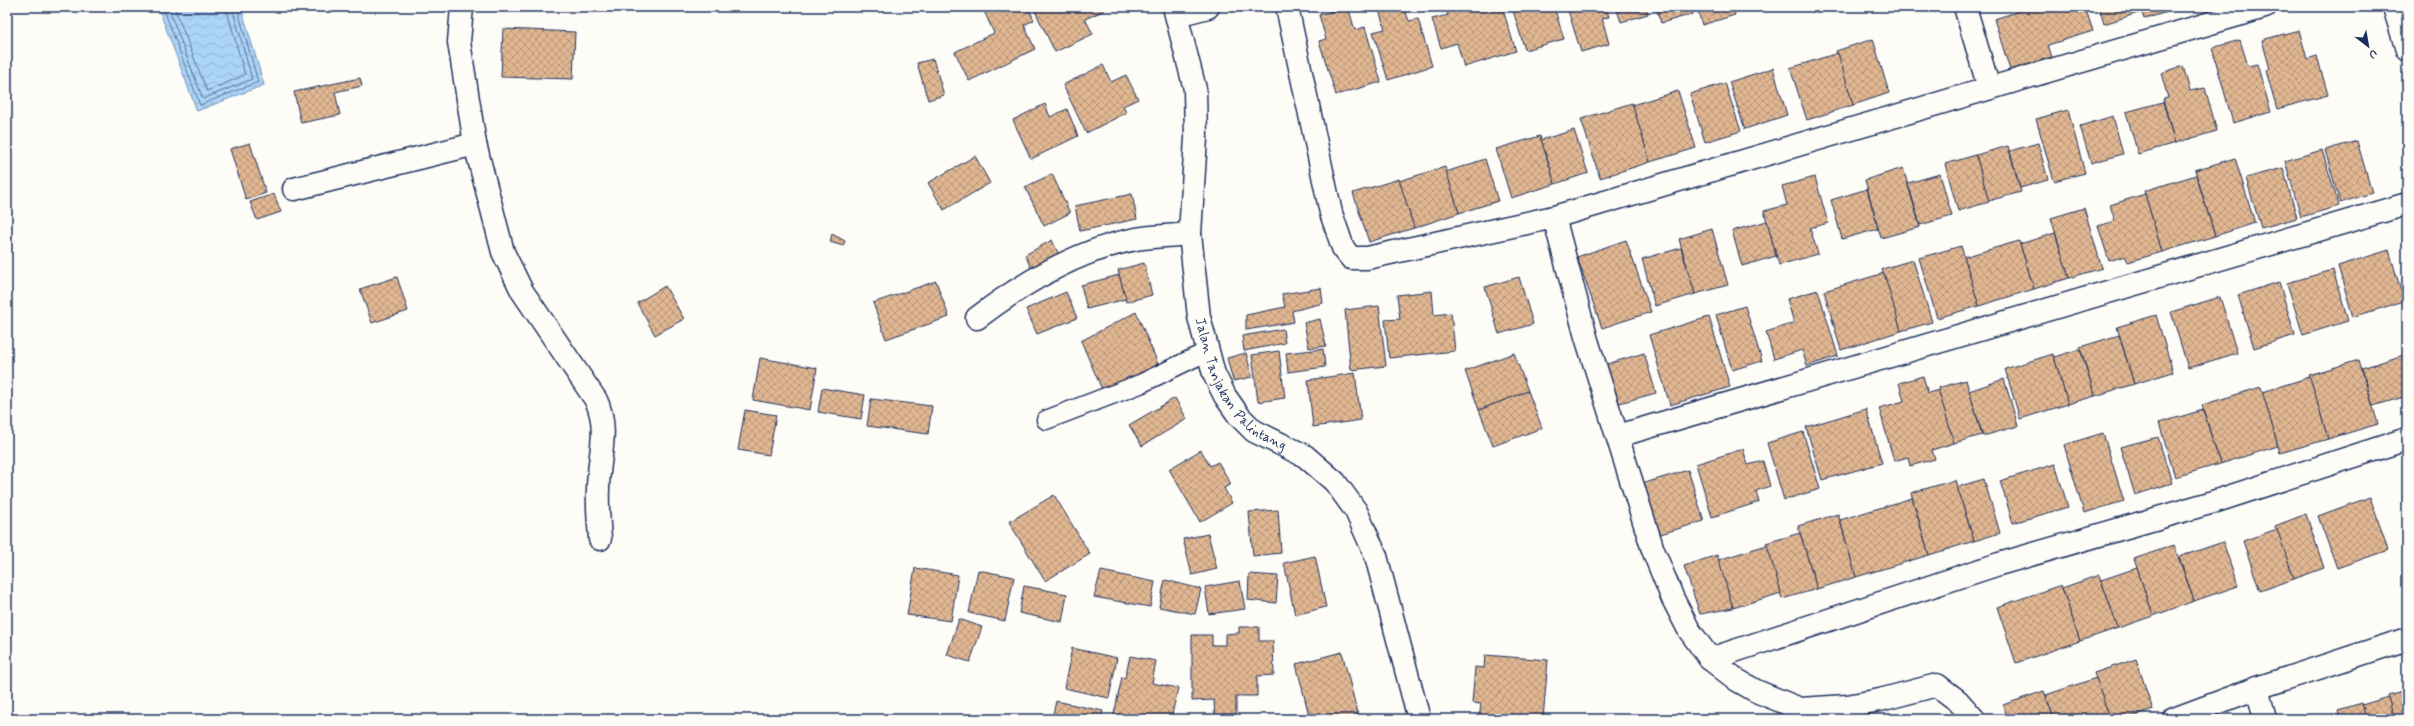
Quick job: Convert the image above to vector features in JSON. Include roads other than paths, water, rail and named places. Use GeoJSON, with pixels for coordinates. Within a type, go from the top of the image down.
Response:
{"type":"FeatureCollection","features":[{"type":"Feature","properties":{"kind":"street"},"geometry":{"type":"LineString","coordinates":[[462,7],[459,42],[475,144],[503,252],[522,290],[596,400],[603,414],[604,432],[598,489],[600,539]]}},
{"type":"Feature","properties":{"kind":"street"},"geometry":{"type":"LineString","coordinates":[[1175,11],[1208,7]]}},
{"type":"Feature","properties":{"kind":"street"},"geometry":{"type":"LineString","coordinates":[[1287,7],[1331,213],[1343,248],[1351,258],[1367,258],[1554,217],[2265,7]]}},
{"type":"Feature","properties":{"kind":"street"},"geometry":{"type":"LineString","coordinates":[[1965,7],[1989,88]]}},
{"type":"Feature","properties":{"kind":"street"},"geometry":{"type":"LineString","coordinates":[[2394,7],[2407,50]]}},
{"type":"Feature","properties":{"kind":"street","name":"Jalan Tanjakan Palintang"},"geometry":{"type":"LineString","coordinates":[[1175,11],[1195,89],[1196,138],[1190,234],[1199,317],[1214,374],[1225,396],[1239,416],[1254,431],[1305,456],[1335,482],[1356,511],[1376,556],[1419,719]]}},
{"type":"Feature","properties":{"kind":"street"},"geometry":{"type":"LineString","coordinates":[[294,189],[475,144]]}},
{"type":"Feature","properties":{"kind":"street"},"geometry":{"type":"LineString","coordinates":[[1618,436],[2407,204]]}},
{"type":"Feature","properties":{"kind":"street"},"geometry":{"type":"LineString","coordinates":[[1554,217],[1586,337],[1653,550],[1673,599],[1689,630],[1710,659],[1737,680],[1756,692],[1800,708],[1847,706],[1880,700],[1936,685],[1958,701],[1974,719]]}},
{"type":"Feature","properties":{"kind":"street"},"geometry":{"type":"LineString","coordinates":[[977,318],[1013,291],[1031,281],[1107,246],[1137,239],[1190,234]]}},
{"type":"Feature","properties":{"kind":"street"},"geometry":{"type":"LineString","coordinates":[[1710,659],[1999,564],[2210,504],[2407,439]]}},
{"type":"Feature","properties":{"kind":"street"},"geometry":{"type":"LineString","coordinates":[[2174,719],[2257,688],[2407,639]]}},
{"type":"Feature","properties":{"kind":"street"},"geometry":{"type":"LineString","coordinates":[[2257,688],[2265,719]]}},
{"type":"Feature","properties":{"kind":"lane"},"geometry":{"type":"LineString","coordinates":[[1046,420],[1140,384],[1208,351]]}},
{"type":"Feature","properties":{"kind":"water"},"geometry":{"type":"Polygon","coordinates":[[[158,7],[241,7],[264,85],[197,111],[158,7]]]}}]}
